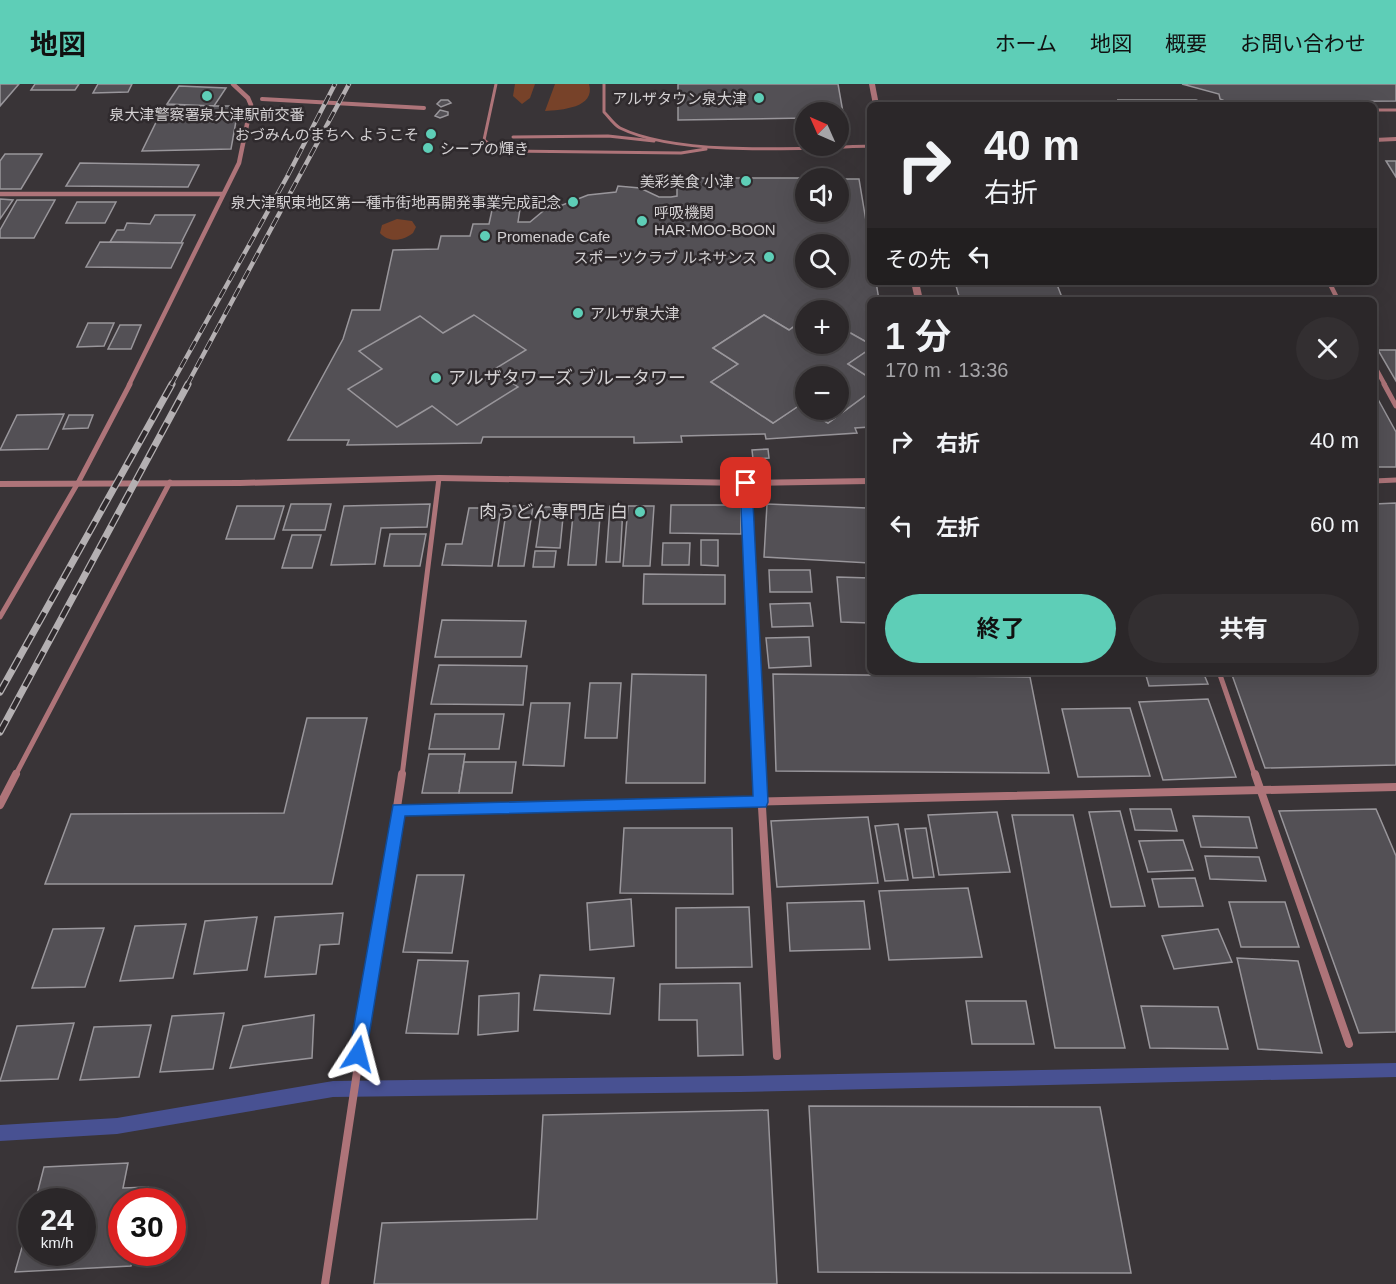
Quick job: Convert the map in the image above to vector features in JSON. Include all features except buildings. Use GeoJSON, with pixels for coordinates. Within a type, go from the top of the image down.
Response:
{"type":"FeatureCollection","features":[{"type":"Feature","properties":{"kind":"street"},"geometry":{"type":"LineString","coordinates":[[0,617],[79,481],[158,330],[239,163],[251,105],[248,98],[233,84]]}},
{"type":"Feature","properties":{"kind":"street"},"geometry":{"type":"LineString","coordinates":[[872,84],[875,102]]}},
{"type":"Feature","properties":{"kind":"street"},"geometry":{"type":"LineString","coordinates":[[262,99],[424,108]]}},
{"type":"Feature","properties":{"kind":"street"},"geometry":{"type":"LineString","coordinates":[[1377,140],[1396,140]]}},
{"type":"Feature","properties":{"kind":"street"},"geometry":{"type":"LineString","coordinates":[[0,194],[223,194]]}},
{"type":"Feature","properties":{"kind":"street"},"geometry":{"type":"LineString","coordinates":[[1377,371],[1396,406]]}},
{"type":"Feature","properties":{"kind":"street"},"geometry":{"type":"LineString","coordinates":[[0,484],[79,481],[440,478],[746,483],[867,481]]}},
{"type":"Feature","properties":{"kind":"street"},"geometry":{"type":"LineString","coordinates":[[325,1284],[358,1054],[398,810],[440,478]]}},
{"type":"Feature","properties":{"kind":"street"},"geometry":{"type":"LineString","coordinates":[[1377,481],[1396,480]]}},
{"type":"Feature","properties":{"kind":"street"},"geometry":{"type":"LineString","coordinates":[[0,806],[170,482]]}},
{"type":"Feature","properties":{"kind":"street"},"geometry":{"type":"LineString","coordinates":[[746,483],[761,802],[777,1056]]}},
{"type":"Feature","properties":{"kind":"street"},"geometry":{"type":"LineString","coordinates":[[1220,675],[1349,1044]]}},
{"type":"Feature","properties":{"kind":"street"},"geometry":{"type":"LineString","coordinates":[[398,810],[1396,787]]}},
{"type":"Feature","properties":{"kind":"lane"},"geometry":{"type":"LineString","coordinates":[[496,84],[484,141],[498,151],[681,153],[714,147]]}},
{"type":"Feature","properties":{"kind":"lane"},"geometry":{"type":"LineString","coordinates":[[604,84],[604,111],[615,124],[634,134],[681,144]]}},
{"type":"Feature","properties":{"kind":"lane"},"geometry":{"type":"LineString","coordinates":[[1377,110],[1396,110]]}},
{"type":"Feature","properties":{"kind":"lane"},"geometry":{"type":"LineString","coordinates":[[513,137],[608,136],[714,147],[867,146]]}},
{"type":"Feature","properties":{"kind":"shaded area"},"geometry":{"type":"Polygon","coordinates":[[[515,84],[535,84],[530,98],[522,104],[513,96],[515,84]]]}},
{"type":"Feature","properties":{"kind":"shaded area"},"geometry":{"type":"Polygon","coordinates":[[[555,84],[589,84],[590,92],[582,103],[576,106],[545,111],[555,84]]]}},
{"type":"Feature","properties":{"kind":"shaded area"},"geometry":{"type":"Polygon","coordinates":[[[397,219],[412,221],[416,227],[413,233],[405,238],[392,240],[380,233],[382,225],[397,219]]]}},
{"type":"Feature","properties":{"kind":"waterway"},"geometry":{"type":"LineString","coordinates":[[0,1133],[117,1126],[333,1089],[740,1084],[1396,1070]]}},
{"type":"Feature","properties":{"kind":"railway"},"geometry":{"type":"LineString","coordinates":[[171,385],[287,177],[335,84]]}},
{"type":"Feature","properties":{"kind":"railway"},"geometry":{"type":"LineString","coordinates":[[187,385],[349,84]]}},
{"type":"Feature","properties":{"kind":"railway"},"geometry":{"type":"LineString","coordinates":[[0,692],[172,384]]}},
{"type":"Feature","properties":{"kind":"railway"},"geometry":{"type":"LineString","coordinates":[[0,732],[188,384]]}},
{"type":"Feature","properties":{"kind":"place","name":"泉大津警察署泉大津駅前交番"},"geometry":{"type":"Point","coordinates":[207,96]}},
{"type":"Feature","properties":{"kind":"place","name":"アルザタウン泉大津"},"geometry":{"type":"Point","coordinates":[759,98]}},
{"type":"Feature","properties":{"kind":"place","name":"おづみんのまちへ ようこそ"},"geometry":{"type":"Point","coordinates":[431,134]}},
{"type":"Feature","properties":{"kind":"place","name":"シープの輝き"},"geometry":{"type":"Point","coordinates":[428,148]}},
{"type":"Feature","properties":{"kind":"place","name":"美彩美食 小津"},"geometry":{"type":"Point","coordinates":[746,181]}},
{"type":"Feature","properties":{"kind":"place","name":"泉大津駅東地区第一種市街地再開発事業完成記念"},"geometry":{"type":"Point","coordinates":[573,202]}},
{"type":"Feature","properties":{"kind":"place","name":"呼吸機関 HAR-MOO-BOON"},"geometry":{"type":"Point","coordinates":[642,221]}},
{"type":"Feature","properties":{"kind":"place","name":"Promenade Cafe"},"geometry":{"type":"Point","coordinates":[485,236]}},
{"type":"Feature","properties":{"kind":"place","name":"スポーツクラブ ルネサンス"},"geometry":{"type":"Point","coordinates":[769,257]}},
{"type":"Feature","properties":{"kind":"place","name":"アルザ泉大津"},"geometry":{"type":"Point","coordinates":[578,313]}},
{"type":"Feature","properties":{"kind":"place","name":"アルザタワーズ ブルータワー"},"geometry":{"type":"Point","coordinates":[436,378]}},
{"type":"Feature","properties":{"kind":"place","name":"肉うどん専門店 白"},"geometry":{"type":"Point","coordinates":[640,512]}},
{"type":"Feature","properties":{"kind":"route"},"geometry":{"type":"LineString","coordinates":[[358,1054],[398,810],[761,802],[746,483]]}}]}
